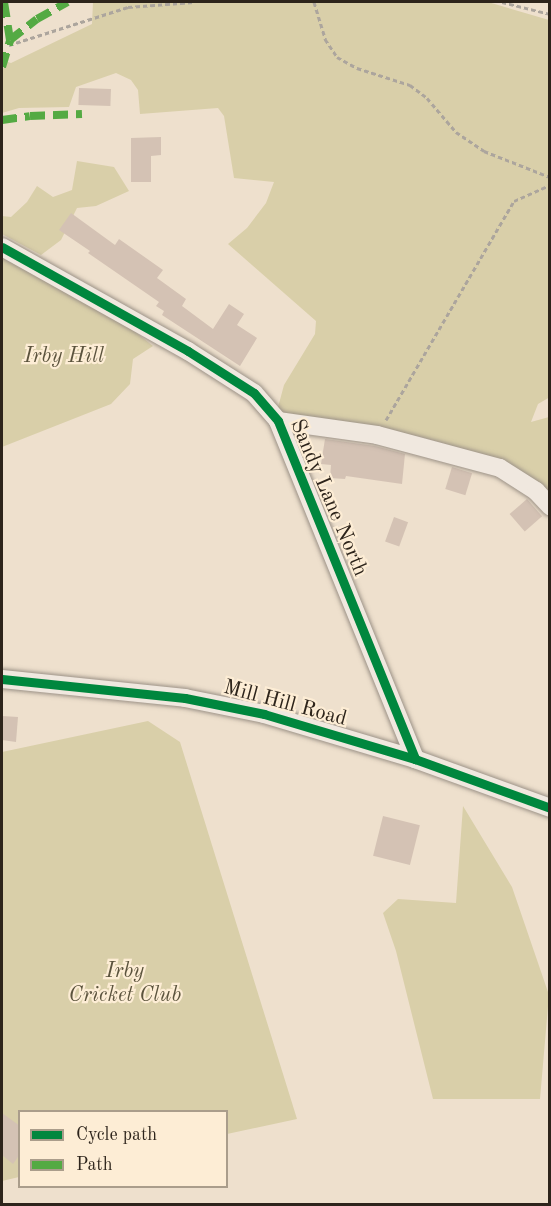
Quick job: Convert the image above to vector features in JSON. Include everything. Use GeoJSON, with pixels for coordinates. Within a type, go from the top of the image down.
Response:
{"type":"FeatureCollection","features":[{"type":"Feature","properties":{"kind":"street","name":"Sandy Lane North"},"geometry":{"type":"LineString","coordinates":[[2,247],[188,351],[254,393],[279,421],[415,759]]}},
{"type":"Feature","properties":{"kind":"street"},"geometry":{"type":"LineString","coordinates":[[279,421],[377,435],[500,468],[536,491],[549,506]]}},
{"type":"Feature","properties":{"kind":"street","name":"Mill Hill Road"},"geometry":{"type":"LineString","coordinates":[[2,679],[185,698],[264,714],[415,759],[549,808]]}},
{"type":"Feature","properties":{"kind":"path"},"geometry":{"type":"LineString","coordinates":[[9,45],[128,8],[194,2]]}},
{"type":"Feature","properties":{"kind":"path"},"geometry":{"type":"LineString","coordinates":[[314,2],[325,39],[337,57],[357,68],[410,85],[427,98],[456,132],[484,151],[549,177]]}},
{"type":"Feature","properties":{"kind":"path"},"geometry":{"type":"LineString","coordinates":[[502,2],[549,14]]}},
{"type":"Feature","properties":{"kind":"path"},"geometry":{"type":"LineString","coordinates":[[377,435],[514,201],[549,185]]}},
{"type":"Feature","properties":{"kind":"green space"},"geometry":{"type":"Polygon","coordinates":[[[93,2],[488,2],[549,20],[550,397],[538,404],[531,422],[549,417],[549,498],[449,445],[421,437],[291,417],[277,411],[284,385],[315,334],[316,321],[228,244],[247,228],[266,203],[274,182],[234,178],[224,116],[218,108],[140,114],[138,90],[131,80],[116,73],[76,87],[69,107],[19,108],[2,113],[2,60],[11,63],[92,24],[93,2]]]}},
{"type":"Feature","properties":{"kind":"green space"},"geometry":{"type":"Polygon","coordinates":[[[77,161],[114,167],[129,191],[96,206],[77,208],[61,240],[41,255],[2,234],[2,216],[11,217],[27,202],[37,186],[53,197],[72,190],[77,161]]]}},
{"type":"Feature","properties":{"kind":"green space","name":"Irby Hill"},"geometry":{"type":"Polygon","coordinates":[[[2,252],[115,316],[153,346],[133,359],[130,384],[111,404],[2,447],[2,252]]]}},
{"type":"Feature","properties":{"kind":"green space","name":"Irby Cricket Club"},"geometry":{"type":"Polygon","coordinates":[[[148,721],[180,742],[297,1119],[228,1134],[228,1110],[18,1110],[18,1177],[2,1181],[2,752],[148,721]]]}},
{"type":"Feature","properties":{"kind":"green space"},"geometry":{"type":"Polygon","coordinates":[[[463,806],[512,887],[549,995],[540,1099],[433,1099],[396,951],[383,913],[398,899],[456,903],[463,806]]]}},
{"type":"Feature","properties":{"kind":"building"},"geometry":{"type":"Polygon","coordinates":[[[79,88],[111,89],[110,106],[78,105],[79,88]]]}},
{"type":"Feature","properties":{"kind":"building"},"geometry":{"type":"Polygon","coordinates":[[[161,137],[161,155],[151,156],[151,182],[131,182],[131,138],[161,137]]]}},
{"type":"Feature","properties":{"kind":"building"},"geometry":{"type":"Polygon","coordinates":[[[71,213],[115,245],[119,239],[163,270],[157,278],[186,299],[182,306],[213,329],[229,304],[244,314],[237,325],[257,338],[240,366],[162,315],[164,311],[156,306],[159,302],[59,230],[71,213]]]}},
{"type":"Feature","properties":{"kind":"building"},"geometry":{"type":"Polygon","coordinates":[[[325,439],[375,446],[405,454],[402,484],[346,476],[345,479],[330,478],[331,465],[321,464],[325,439]]]}},
{"type":"Feature","properties":{"kind":"building"},"geometry":{"type":"Polygon","coordinates":[[[452,467],[472,473],[465,495],[445,489],[452,467]]]}},
{"type":"Feature","properties":{"kind":"building"},"geometry":{"type":"Polygon","coordinates":[[[527,499],[542,516],[525,531],[510,514],[527,499]]]}},
{"type":"Feature","properties":{"kind":"building"},"geometry":{"type":"Polygon","coordinates":[[[394,517],[408,522],[399,547],[385,541],[394,517]]]}},
{"type":"Feature","properties":{"kind":"building"},"geometry":{"type":"Polygon","coordinates":[[[2,716],[18,717],[16,742],[2,740],[2,716]]]}},
{"type":"Feature","properties":{"kind":"building"},"geometry":{"type":"Polygon","coordinates":[[[383,816],[420,825],[410,865],[373,856],[383,816]]]}},
{"type":"Feature","properties":{"kind":"building"},"geometry":{"type":"Polygon","coordinates":[[[2,1113],[18,1125],[18,1157],[13,1164],[2,1155],[2,1113]]]}},
{"type":"Feature","properties":{"kind":"marked path"},"geometry":{"type":"LineString","coordinates":[[2,67],[10,40],[4,2]]}},
{"type":"Feature","properties":{"kind":"marked path"},"geometry":{"type":"LineString","coordinates":[[10,40],[37,19],[68,2]]}},
{"type":"Feature","properties":{"kind":"marked path"},"geometry":{"type":"LineString","coordinates":[[2,120],[30,116],[82,114]]}},
{"type":"Feature","properties":{"kind":"cycle path"},"geometry":{"type":"LineString","coordinates":[[2,247],[188,351],[254,393],[278,421],[415,759]]}},
{"type":"Feature","properties":{"kind":"cycle path"},"geometry":{"type":"LineString","coordinates":[[2,679],[185,698],[264,714],[415,759],[550,808]]}}]}
